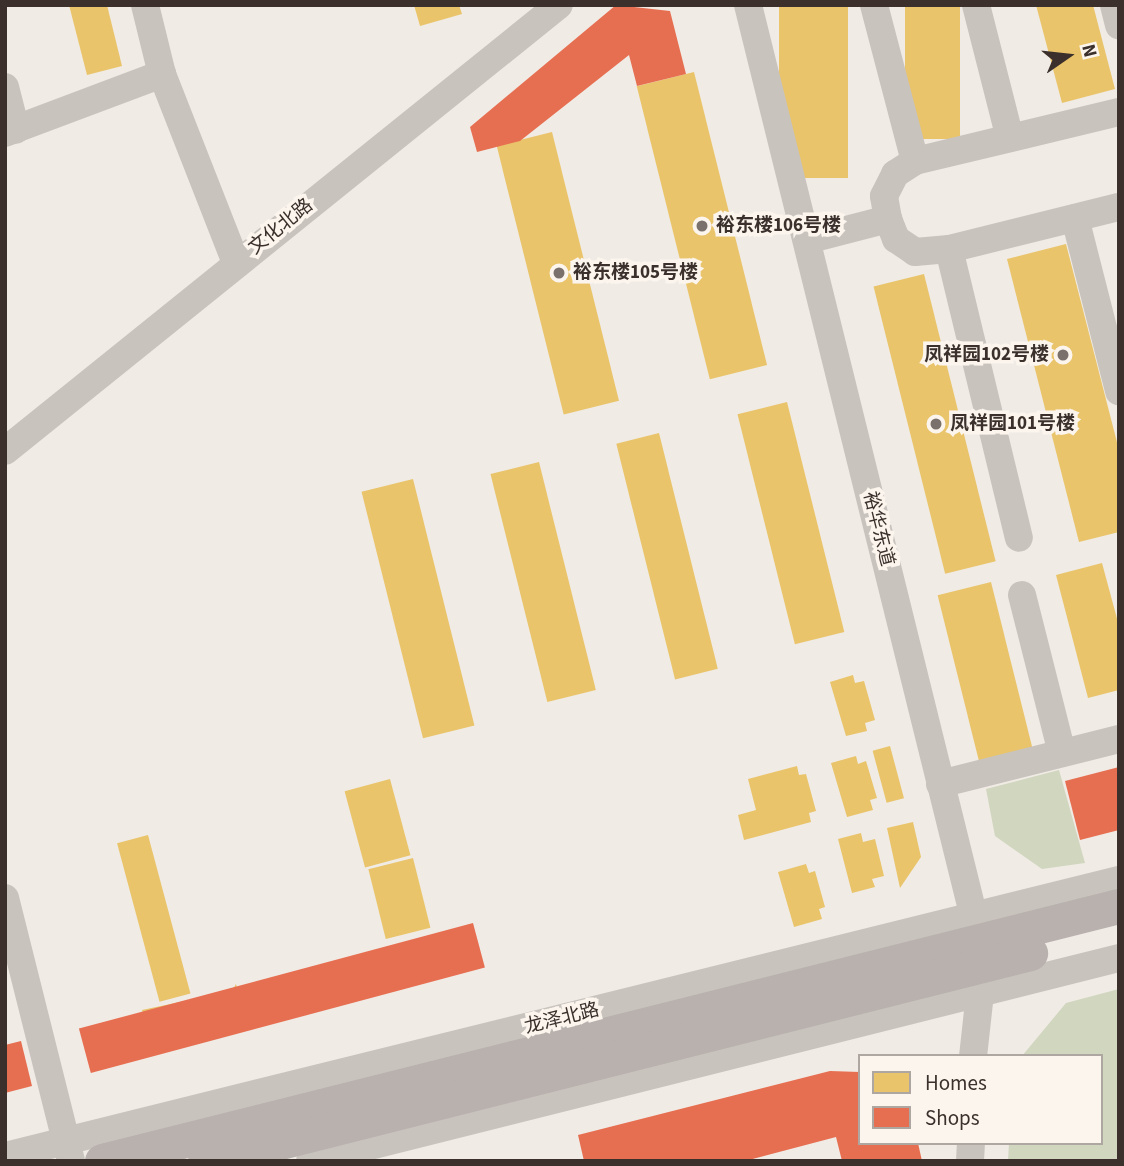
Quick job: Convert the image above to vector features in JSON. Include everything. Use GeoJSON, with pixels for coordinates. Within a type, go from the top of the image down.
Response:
{"type":"FeatureCollection","features":[{"type":"Feature","properties":{"kind":"main road","name":"龙泽北路"},"geometry":{"type":"LineString","coordinates":[[205,1161],[979,954],[1119,906]]}},
{"type":"Feature","properties":{"kind":"main road","name":"龙泽北路"},"geometry":{"type":"LineString","coordinates":[[102,1161],[979,954],[1119,931]]}},
{"type":"Feature","properties":{"kind":"street"},"geometry":{"type":"LineString","coordinates":[[145,5],[162,74],[236,262]]}},
{"type":"Feature","properties":{"kind":"street","name":"文化北路"},"geometry":{"type":"LineString","coordinates":[[5,451],[236,262],[559,5]]}},
{"type":"Feature","properties":{"kind":"street","name":"裕华东道"},"geometry":{"type":"LineString","coordinates":[[748,5],[940,784],[979,954],[973,1054]]}},
{"type":"Feature","properties":{"kind":"street"},"geometry":{"type":"LineString","coordinates":[[874,5],[915,161]]}},
{"type":"Feature","properties":{"kind":"street"},"geometry":{"type":"LineString","coordinates":[[976,5],[1010,138]]}},
{"type":"Feature","properties":{"kind":"street"},"geometry":{"type":"LineString","coordinates":[[1114,5],[1119,25]]}},
{"type":"Feature","properties":{"kind":"street"},"geometry":{"type":"LineString","coordinates":[[5,87],[11,132],[162,74]]}},
{"type":"Feature","properties":{"kind":"street"},"geometry":{"type":"LineString","coordinates":[[1119,112],[915,161],[895,174],[884,196],[888,219],[896,239],[915,251],[950,249],[1119,207]]}},
{"type":"Feature","properties":{"kind":"street"},"geometry":{"type":"LineString","coordinates":[[1075,218],[1119,391]]}},
{"type":"Feature","properties":{"kind":"street"},"geometry":{"type":"LineString","coordinates":[[807,240],[888,219]]}},
{"type":"Feature","properties":{"kind":"street"},"geometry":{"type":"LineString","coordinates":[[950,249],[1020,538]]}},
{"type":"Feature","properties":{"kind":"street"},"geometry":{"type":"LineString","coordinates":[[1022,595],[1062,754]]}},
{"type":"Feature","properties":{"kind":"street"},"geometry":{"type":"LineString","coordinates":[[940,784],[1119,739]]}},
{"type":"Feature","properties":{"kind":"street","name":"龙泽北路"},"geometry":{"type":"LineString","coordinates":[[310,1161],[979,954],[1119,880]]}},
{"type":"Feature","properties":{"kind":"street"},"geometry":{"type":"LineString","coordinates":[[5,898],[68,1151]]}},
{"type":"Feature","properties":{"kind":"street","name":"龙泽北路"},"geometry":{"type":"LineString","coordinates":[[5,1156],[68,1151],[979,954],[1119,958]]}},
{"type":"Feature","properties":{"kind":"green space"},"geometry":{"type":"Polygon","coordinates":[[[1059,770],[1085,863],[1042,869],[995,836],[986,789],[1059,770]]]}},
{"type":"Feature","properties":{"kind":"green space"},"geometry":{"type":"Polygon","coordinates":[[[1119,989],[1119,1161],[1008,1161],[1009,1145],[1103,1145],[1103,1054],[1024,1054],[1066,1003],[1119,989]]]}},
{"type":"Feature","properties":{"kind":"building: Homes"},"geometry":{"type":"Polygon","coordinates":[[[69,5],[107,5],[122,66],[87,75],[69,5]]]}},
{"type":"Feature","properties":{"kind":"building: Homes"},"geometry":{"type":"Polygon","coordinates":[[[414,5],[459,5],[462,14],[420,26],[414,5]]]}},
{"type":"Feature","properties":{"kind":"building: Homes"},"geometry":{"type":"Polygon","coordinates":[[[779,5],[848,5],[848,178],[779,178],[779,5]]]}},
{"type":"Feature","properties":{"kind":"building: Homes"},"geometry":{"type":"Polygon","coordinates":[[[905,5],[960,5],[960,139],[905,139],[905,5]]]}},
{"type":"Feature","properties":{"kind":"building: Homes"},"geometry":{"type":"Polygon","coordinates":[[[1036,5],[1093,5],[1115,89],[1062,103],[1036,5]]]}},
{"type":"Feature","properties":{"kind":"building: Homes","name":"裕东楼106号楼"},"geometry":{"type":"Polygon","coordinates":[[[694,72],[767,365],[710,379],[637,86],[694,72]]]}},
{"type":"Feature","properties":{"kind":"building: Homes","name":"裕东楼105号楼"},"geometry":{"type":"Polygon","coordinates":[[[552,132],[619,401],[564,415],[497,146],[552,132]]]}},
{"type":"Feature","properties":{"kind":"building: Homes","name":"凤祥园102号楼"},"geometry":{"type":"Polygon","coordinates":[[[1066,244],[1119,450],[1119,532],[1079,542],[1007,259],[1066,244]]]}},
{"type":"Feature","properties":{"kind":"building: Homes","name":"凤祥园101号楼"},"geometry":{"type":"Polygon","coordinates":[[[924,274],[996,561],[945,574],[874,287],[924,274]]]}},
{"type":"Feature","properties":{"kind":"building: Homes"},"geometry":{"type":"Polygon","coordinates":[[[787,402],[844,632],[795,644],[738,414],[787,402]]]}},
{"type":"Feature","properties":{"kind":"building: Homes"},"geometry":{"type":"Polygon","coordinates":[[[659,433],[718,669],[675,679],[616,444],[659,433]]]}},
{"type":"Feature","properties":{"kind":"building: Homes"},"geometry":{"type":"Polygon","coordinates":[[[539,462],[596,690],[547,702],[490,474],[539,462]]]}},
{"type":"Feature","properties":{"kind":"building: Homes"},"geometry":{"type":"Polygon","coordinates":[[[413,479],[474,725],[423,738],[362,492],[413,479]]]}},
{"type":"Feature","properties":{"kind":"building: Homes"},"geometry":{"type":"Polygon","coordinates":[[[1102,563],[1119,626],[1119,690],[1088,698],[1056,575],[1102,563]]]}},
{"type":"Feature","properties":{"kind":"building: Homes"},"geometry":{"type":"Polygon","coordinates":[[[991,582],[1034,753],[980,766],[938,595],[991,582]]]}},
{"type":"Feature","properties":{"kind":"building: Homes"},"geometry":{"type":"Polygon","coordinates":[[[853,675],[855,683],[864,681],[875,720],[865,723],[867,731],[846,736],[830,682],[853,675]]]}},
{"type":"Feature","properties":{"kind":"building: Homes"},"geometry":{"type":"Polygon","coordinates":[[[890,746],[904,798],[887,803],[873,751],[890,746]]]}},
{"type":"Feature","properties":{"kind":"building: Homes"},"geometry":{"type":"Polygon","coordinates":[[[856,756],[858,764],[866,761],[877,798],[870,800],[873,810],[847,817],[831,763],[856,756]]]}},
{"type":"Feature","properties":{"kind":"building: Homes"},"geometry":{"type":"Polygon","coordinates":[[[797,766],[799,775],[806,774],[816,811],[809,813],[811,822],[744,840],[738,815],[756,810],[748,779],[797,766]]]}},
{"type":"Feature","properties":{"kind":"building: Homes"},"geometry":{"type":"Polygon","coordinates":[[[390,779],[410,855],[365,867],[345,791],[390,779]]]}},
{"type":"Feature","properties":{"kind":"building: Homes"},"geometry":{"type":"Polygon","coordinates":[[[913,822],[921,857],[900,888],[887,828],[913,822]]]}},
{"type":"Feature","properties":{"kind":"building: Homes"},"geometry":{"type":"Polygon","coordinates":[[[861,833],[863,842],[875,839],[884,876],[872,879],[875,887],[852,893],[838,839],[861,833]]]}},
{"type":"Feature","properties":{"kind":"building: Homes"},"geometry":{"type":"Polygon","coordinates":[[[148,835],[190,993],[160,1002],[117,843],[148,835]]]}},
{"type":"Feature","properties":{"kind":"building: Homes"},"geometry":{"type":"Polygon","coordinates":[[[413,858],[430,928],[386,939],[368,869],[413,858]]]}},
{"type":"Feature","properties":{"kind":"building: Homes"},"geometry":{"type":"Polygon","coordinates":[[[806,864],[809,873],[815,871],[825,907],[819,909],[822,919],[794,927],[778,872],[806,864]]]}},
{"type":"Feature","properties":{"kind":"building: Homes"},"geometry":{"type":"Polygon","coordinates":[[[468,925],[478,966],[384,991],[374,951],[464,931],[468,925]]]}},
{"type":"Feature","properties":{"kind":"building: Homes"},"geometry":{"type":"Polygon","coordinates":[[[236,984],[247,1026],[153,1050],[142,1010],[232,991],[236,984]]]}},
{"type":"Feature","properties":{"kind":"building: Homes"},"geometry":{"type":"Polygon","coordinates":[[[5,1045],[15,1078],[5,1080],[5,1045]]]}},
{"type":"Feature","properties":{"kind":"building: Homes"},"geometry":{"type":"Polygon","coordinates":[[[692,1147],[695,1161],[656,1161],[655,1157],[692,1147]]]}},
{"type":"Feature","properties":{"kind":"building: Shops"},"geometry":{"type":"Polygon","coordinates":[[[616,5],[670,11],[686,74],[637,86],[629,55],[520,141],[477,152],[470,127],[616,5]]]}},
{"type":"Feature","properties":{"kind":"building: Shops"},"geometry":{"type":"Polygon","coordinates":[[[1119,767],[1119,830],[1080,840],[1065,781],[1119,767]]]}},
{"type":"Feature","properties":{"kind":"building: Shops"},"geometry":{"type":"Polygon","coordinates":[[[473,923],[485,967],[91,1073],[79,1029],[473,923]]]}},
{"type":"Feature","properties":{"kind":"building: Shops"},"geometry":{"type":"Polygon","coordinates":[[[21,1041],[32,1086],[5,1093],[5,1045],[21,1041]]]}},
{"type":"Feature","properties":{"kind":"building: Shops"},"geometry":{"type":"Polygon","coordinates":[[[830,1071],[858,1072],[858,1145],[918,1145],[922,1161],[842,1161],[836,1137],[745,1161],[584,1161],[578,1135],[830,1071]]]}},
{"type":"Feature","properties":{"kind":"place","name":"裕东楼106号楼"},"geometry":{"type":"Point","coordinates":[702,226]}},
{"type":"Feature","properties":{"kind":"place","name":"裕东楼105号楼"},"geometry":{"type":"Point","coordinates":[559,273]}},
{"type":"Feature","properties":{"kind":"place","name":"凤祥园102号楼"},"geometry":{"type":"Point","coordinates":[1063,355]}},
{"type":"Feature","properties":{"kind":"place","name":"凤祥园101号楼"},"geometry":{"type":"Point","coordinates":[936,424]}}]}
